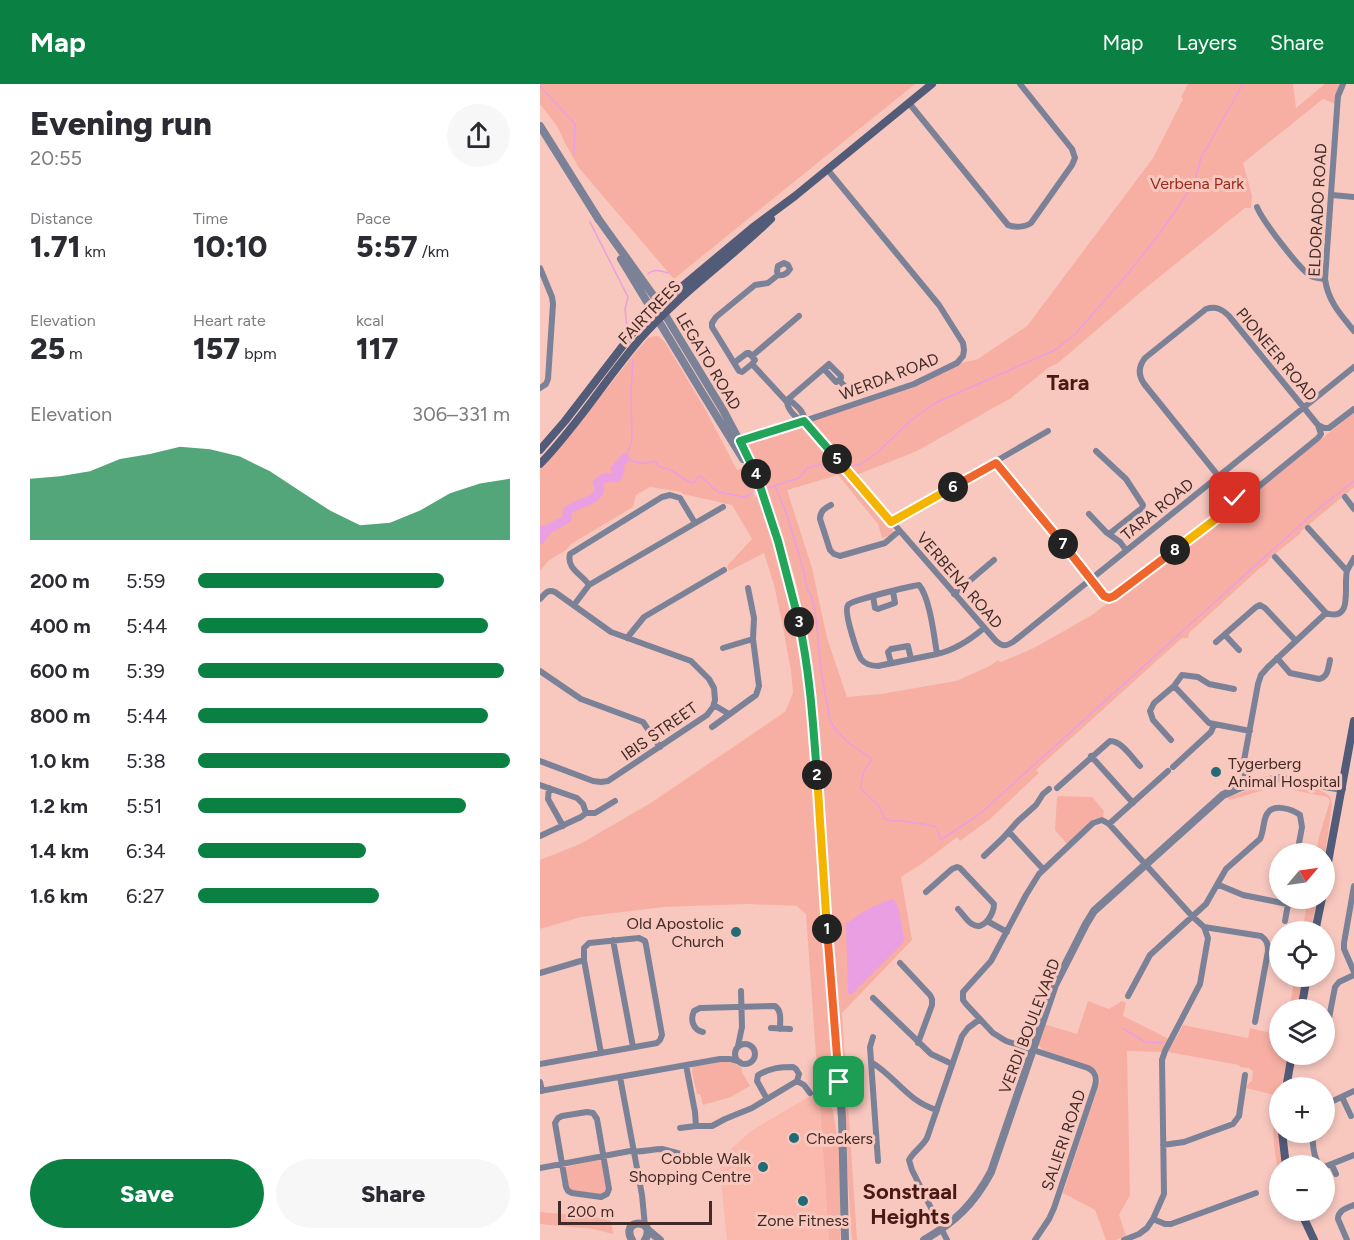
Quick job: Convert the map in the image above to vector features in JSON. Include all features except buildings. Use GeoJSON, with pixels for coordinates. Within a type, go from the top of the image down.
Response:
{"type":"FeatureCollection","features":[{"type":"Feature","properties":{"kind":"main road","name":"FAIRTREES"},"geometry":{"type":"LineString","coordinates":[[540,450],[635,330],[756,234],[795,196],[933,84]]}},
{"type":"Feature","properties":{"kind":"main road","name":"FAIRTREES"},"geometry":{"type":"LineString","coordinates":[[540,464],[577,421],[659,313]]}},
{"type":"Feature","properties":{"kind":"main road"},"geometry":{"type":"LineString","coordinates":[[1332,843],[1354,721]]}},
{"type":"Feature","properties":{"kind":"main road"},"geometry":{"type":"LineString","coordinates":[[1305,1221],[1314,1240]]}},
{"type":"Feature","properties":{"kind":"street"},"geometry":{"type":"LineString","coordinates":[[909,103],[1008,225],[1027,226],[1072,165],[1075,156],[1072,149],[1020,84]]}},
{"type":"Feature","properties":{"kind":"street","name":"ELDORADO ROAD"},"geometry":{"type":"LineString","coordinates":[[1343,84],[1338,96],[1325,279],[1332,303],[1354,331]]}},
{"type":"Feature","properties":{"kind":"street","name":"LEGATO ROAD"},"geometry":{"type":"LineString","coordinates":[[540,126],[659,313],[758,480],[792,592],[804,646],[812,700],[839,1082],[844,1179],[843,1240]]}},
{"type":"Feature","properties":{"kind":"street","name":"WERDA ROAD"},"geometry":{"type":"LineString","coordinates":[[737,443],[914,384],[957,363],[964,353],[963,343],[939,304],[828,169]]}},
{"type":"Feature","properties":{"kind":"street"},"geometry":{"type":"LineString","coordinates":[[1332,195],[1354,197]]}},
{"type":"Feature","properties":{"kind":"street"},"geometry":{"type":"LineString","coordinates":[[1257,207],[1264,221],[1303,269],[1313,277],[1325,279]]}},
{"type":"Feature","properties":{"kind":"street"},"geometry":{"type":"LineString","coordinates":[[540,268],[553,304],[548,379],[546,384],[540,388]]}},
{"type":"Feature","properties":{"kind":"street"},"geometry":{"type":"LineString","coordinates":[[734,363],[747,353],[755,360],[741,372],[734,363],[712,327],[713,321],[755,285],[768,283],[778,275]]}},
{"type":"Feature","properties":{"kind":"street","name":"PIONEER ROAD"},"geometry":{"type":"LineString","coordinates":[[1232,493],[1142,381],[1139,372],[1145,358],[1206,309],[1221,309],[1229,316],[1318,425]]}},
{"type":"Feature","properties":{"kind":"street"},"geometry":{"type":"LineString","coordinates":[[752,356],[799,316]]}},
{"type":"Feature","properties":{"kind":"street","name":"VERBENA ROAD"},"geometry":{"type":"LineString","coordinates":[[753,364],[798,418],[804,421],[1002,646]]}},
{"type":"Feature","properties":{"kind":"street"},"geometry":{"type":"LineString","coordinates":[[786,401],[830,364],[841,377],[839,380],[852,394]]}},
{"type":"Feature","properties":{"kind":"street","name":"TARA ROAD"},"geometry":{"type":"LineString","coordinates":[[1002,646],[1013,642],[1354,367]]}},
{"type":"Feature","properties":{"kind":"street"},"geometry":{"type":"LineString","coordinates":[[1318,425],[1329,428],[1354,409]]}},
{"type":"Feature","properties":{"kind":"street"},"geometry":{"type":"LineString","coordinates":[[1232,493],[1240,497],[1247,496],[1318,438],[1321,434],[1318,425]]}},
{"type":"Feature","properties":{"kind":"street"},"geometry":{"type":"LineString","coordinates":[[891,522],[1048,431]]}},
{"type":"Feature","properties":{"kind":"street"},"geometry":{"type":"LineString","coordinates":[[1096,451],[1126,479],[1143,505],[1109,534]]}},
{"type":"Feature","properties":{"kind":"street"},"geometry":{"type":"LineString","coordinates":[[996,463],[1104,596],[1109,598],[1234,505],[1235,498],[1232,493]]}},
{"type":"Feature","properties":{"kind":"street"},"geometry":{"type":"LineString","coordinates":[[589,585],[571,566],[568,559],[570,554],[662,497],[670,495],[680,498],[695,523]]}},
{"type":"Feature","properties":{"kind":"street"},"geometry":{"type":"LineString","coordinates":[[1345,497],[1354,509]]}},
{"type":"Feature","properties":{"kind":"street"},"geometry":{"type":"LineString","coordinates":[[831,505],[823,510],[820,519],[830,550],[837,555],[885,543],[899,531]]}},
{"type":"Feature","properties":{"kind":"street"},"geometry":{"type":"LineString","coordinates":[[574,606],[589,585],[723,507]]}},
{"type":"Feature","properties":{"kind":"street"},"geometry":{"type":"LineString","coordinates":[[1089,514],[1126,550]]}},
{"type":"Feature","properties":{"kind":"street"},"geometry":{"type":"LineString","coordinates":[[1308,528],[1347,571]]}},
{"type":"Feature","properties":{"kind":"street"},"geometry":{"type":"LineString","coordinates":[[1275,557],[1326,613],[1335,615],[1343,611],[1347,571],[1354,558]]}},
{"type":"Feature","properties":{"kind":"street"},"geometry":{"type":"LineString","coordinates":[[954,594],[994,560]]}},
{"type":"Feature","properties":{"kind":"street"},"geometry":{"type":"LineString","coordinates":[[627,638],[644,617],[724,570]]}},
{"type":"Feature","properties":{"kind":"street"},"geometry":{"type":"LineString","coordinates":[[938,654],[922,587],[918,585],[873,596],[847,606],[851,632],[861,658],[872,666],[938,654],[962,644],[984,628]]}},
{"type":"Feature","properties":{"kind":"street"},"geometry":{"type":"LineString","coordinates":[[712,727],[756,695],[758,690],[759,680],[753,639],[754,618],[748,588]]}},
{"type":"Feature","properties":{"kind":"street","name":"IBIS STREET"},"geometry":{"type":"LineString","coordinates":[[540,600],[550,590],[555,592],[611,632],[691,661],[712,683],[715,692],[714,705],[707,715],[611,780],[593,781],[540,761]]}},
{"type":"Feature","properties":{"kind":"street"},"geometry":{"type":"LineString","coordinates":[[873,596],[875,608],[878,609],[895,603],[893,591]]}},
{"type":"Feature","properties":{"kind":"street"},"geometry":{"type":"LineString","coordinates":[[1216,642],[1256,607],[1262,605],[1296,641]]}},
{"type":"Feature","properties":{"kind":"street"},"geometry":{"type":"LineString","coordinates":[[1247,785],[1243,766],[1260,678],[1276,658],[1326,613]]}},
{"type":"Feature","properties":{"kind":"street"},"geometry":{"type":"LineString","coordinates":[[1225,635],[1239,650]]}},
{"type":"Feature","properties":{"kind":"street"},"geometry":{"type":"LineString","coordinates":[[723,648],[753,639]]}},
{"type":"Feature","properties":{"kind":"street"},"geometry":{"type":"LineString","coordinates":[[891,663],[888,652],[891,649],[908,646],[911,659]]}},
{"type":"Feature","properties":{"kind":"street"},"geometry":{"type":"LineString","coordinates":[[1276,658],[1290,673],[1319,679],[1326,675],[1330,660]]}},
{"type":"Feature","properties":{"kind":"street"},"geometry":{"type":"LineString","coordinates":[[540,671],[581,699],[643,722],[660,747]]}},
{"type":"Feature","properties":{"kind":"street"},"geometry":{"type":"LineString","coordinates":[[1171,740],[1153,720],[1150,711],[1154,703],[1174,686],[1181,676],[1184,674],[1198,677],[1209,684],[1234,688]]}},
{"type":"Feature","properties":{"kind":"street"},"geometry":{"type":"LineString","coordinates":[[1174,686],[1209,723],[1250,731]]}},
{"type":"Feature","properties":{"kind":"street"},"geometry":{"type":"LineString","coordinates":[[714,705],[729,714]]}},
{"type":"Feature","properties":{"kind":"street"},"geometry":{"type":"LineString","coordinates":[[1109,824],[1211,732],[1214,725]]}},
{"type":"Feature","properties":{"kind":"street"},"geometry":{"type":"LineString","coordinates":[[1057,788],[1108,742],[1114,741],[1121,745],[1140,766]]}},
{"type":"Feature","properties":{"kind":"street"},"geometry":{"type":"LineString","coordinates":[[1091,756],[1133,802]]}},
{"type":"Feature","properties":{"kind":"street","name":"VERDI BOULEVARD"},"geometry":{"type":"LineString","coordinates":[[924,1240],[954,1220],[969,1204],[991,1172],[1055,985],[1094,911],[1217,800],[1236,789],[1278,778],[1342,789]]}},
{"type":"Feature","properties":{"kind":"street"},"geometry":{"type":"LineString","coordinates":[[540,785],[578,798],[586,813]]}},
{"type":"Feature","properties":{"kind":"street"},"geometry":{"type":"LineString","coordinates":[[549,788],[548,799],[563,826]]}},
{"type":"Feature","properties":{"kind":"street"},"geometry":{"type":"LineString","coordinates":[[984,856],[1036,805],[1049,789]]}},
{"type":"Feature","properties":{"kind":"street"},"geometry":{"type":"LineString","coordinates":[[540,836],[586,813],[595,813],[615,801]]}},
{"type":"Feature","properties":{"kind":"street"},"geometry":{"type":"LineString","coordinates":[[1128,996],[1150,955],[1209,900],[1226,869],[1260,839],[1266,814],[1281,808],[1297,812],[1301,817],[1302,827],[1299,843]]}},
{"type":"Feature","properties":{"kind":"street"},"geometry":{"type":"LineString","coordinates":[[1033,1049],[1001,1039],[963,1000],[963,992],[989,964],[1030,887],[1043,869],[1095,822],[1102,820],[1109,824],[1204,927],[1208,938]]}},
{"type":"Feature","properties":{"kind":"street"},"geometry":{"type":"LineString","coordinates":[[1009,832],[1043,869]]}},
{"type":"Feature","properties":{"kind":"street"},"geometry":{"type":"LineString","coordinates":[[926,892],[952,869],[959,867],[994,904],[994,911],[987,921],[980,926],[974,926],[958,909]]}},
{"type":"Feature","properties":{"kind":"street"},"geometry":{"type":"LineString","coordinates":[[1219,885],[1243,895],[1269,899]]}},
{"type":"Feature","properties":{"kind":"street"},"geometry":{"type":"LineString","coordinates":[[1333,999],[1335,987],[1339,982],[1354,974],[1344,949],[1344,943],[1354,888]]}},
{"type":"Feature","properties":{"kind":"street"},"geometry":{"type":"LineString","coordinates":[[1285,921],[1287,909]]}},
{"type":"Feature","properties":{"kind":"street"},"geometry":{"type":"LineString","coordinates":[[987,921],[1007,932]]}},
{"type":"Feature","properties":{"kind":"street"},"geometry":{"type":"LineString","coordinates":[[1204,927],[1261,936],[1268,943],[1255,1022]]}},
{"type":"Feature","properties":{"kind":"street"},"geometry":{"type":"LineString","coordinates":[[1124,1240],[1143,1232],[1162,1201],[1164,1194],[1162,1060],[1168,1044],[1198,989],[1208,938],[1218,929]]}},
{"type":"Feature","properties":{"kind":"street"},"geometry":{"type":"LineString","coordinates":[[540,1064],[657,1043],[660,1040],[662,1035],[646,945],[642,939],[636,937],[589,943],[584,948],[584,960],[601,1053]]}},
{"type":"Feature","properties":{"kind":"street"},"geometry":{"type":"LineString","coordinates":[[613,940],[633,1047]]}},
{"type":"Feature","properties":{"kind":"street"},"geometry":{"type":"LineString","coordinates":[[540,973],[584,960]]}},
{"type":"Feature","properties":{"kind":"street"},"geometry":{"type":"LineString","coordinates":[[900,963],[932,999],[932,1005],[918,1043]]}},
{"type":"Feature","properties":{"kind":"street"},"geometry":{"type":"LineString","coordinates":[[740,1062],[735,1055],[742,1027],[741,991]]}},
{"type":"Feature","properties":{"kind":"street"},"geometry":{"type":"LineString","coordinates":[[873,998],[933,1056],[952,1064]]}},
{"type":"Feature","properties":{"kind":"street"},"geometry":{"type":"LineString","coordinates":[[703,1032],[694,1027],[693,1017],[696,1010],[700,1008],[774,1006],[780,1012],[780,1029]]}},
{"type":"Feature","properties":{"kind":"street"},"geometry":{"type":"LineString","coordinates":[[947,1240],[909,1160],[924,1145],[962,1036],[980,1019]]}},
{"type":"Feature","properties":{"kind":"street"},"geometry":{"type":"LineString","coordinates":[[540,1082],[541,1091],[720,1059],[730,1059],[746,1064],[753,1060],[755,1051],[749,1044],[742,1027]]}},
{"type":"Feature","properties":{"kind":"street"},"geometry":{"type":"LineString","coordinates":[[771,1028],[790,1029]]}},
{"type":"Feature","properties":{"kind":"street"},"geometry":{"type":"LineString","coordinates":[[873,1037],[870,1047],[878,1161]]}},
{"type":"Feature","properties":{"kind":"street"},"geometry":{"type":"LineString","coordinates":[[720,1059],[742,1044],[749,1044]]}},
{"type":"Feature","properties":{"kind":"street","name":"SALIERI ROAD"},"geometry":{"type":"LineString","coordinates":[[1033,1049],[1088,1068],[1094,1073],[1096,1080],[1054,1208],[1035,1240]]}},
{"type":"Feature","properties":{"kind":"street"},"geometry":{"type":"LineString","coordinates":[[871,1062],[917,1102],[937,1110]]}},
{"type":"Feature","properties":{"kind":"street"},"geometry":{"type":"LineString","coordinates":[[686,1065],[696,1126]]}},
{"type":"Feature","properties":{"kind":"street"},"geometry":{"type":"LineString","coordinates":[[680,1128],[711,1126],[732,1115],[744,1112],[767,1099],[797,1081],[799,1074],[796,1069],[793,1067],[774,1068],[758,1075],[757,1081],[767,1099]]}},
{"type":"Feature","properties":{"kind":"street"},"geometry":{"type":"LineString","coordinates":[[1163,1144],[1184,1142],[1233,1124],[1239,1116],[1245,1075]]}},
{"type":"Feature","properties":{"kind":"street"},"geometry":{"type":"LineString","coordinates":[[620,1077],[647,1228],[648,1236],[645,1240]]}},
{"type":"Feature","properties":{"kind":"street"},"geometry":{"type":"LineString","coordinates":[[797,1081],[804,1085],[810,1093]]}},
{"type":"Feature","properties":{"kind":"street"},"geometry":{"type":"LineString","coordinates":[[1335,1100],[1354,1091]]}},
{"type":"Feature","properties":{"kind":"street"},"geometry":{"type":"LineString","coordinates":[[1342,1097],[1351,1116]]}},
{"type":"Feature","properties":{"kind":"street"},"geometry":{"type":"LineString","coordinates":[[591,1112],[595,1115],[603,1157],[609,1188],[607,1194],[603,1197],[568,1191],[561,1164],[555,1123],[558,1118],[591,1112]]}},
{"type":"Feature","properties":{"kind":"street"},"geometry":{"type":"LineString","coordinates":[[540,1168],[630,1151],[638,1153],[662,1149],[692,1157]]}},
{"type":"Feature","properties":{"kind":"street"},"geometry":{"type":"LineString","coordinates":[[1335,1164],[1354,1155]]}},
{"type":"Feature","properties":{"kind":"street","name":"LEGATO ROAD"},"geometry":{"type":"LineString","coordinates":[[844,1179],[847,1186],[851,1240]]}},
{"type":"Feature","properties":{"kind":"street"},"geometry":{"type":"LineString","coordinates":[[1153,1219],[1170,1225],[1256,1193]]}},
{"type":"Feature","properties":{"kind":"street"},"geometry":{"type":"LineString","coordinates":[[1347,1240],[1338,1215],[1341,1211],[1354,1205]]}},
{"type":"Feature","properties":{"kind":"street"},"geometry":{"type":"LineString","coordinates":[[631,1240],[629,1231],[643,1208]]}},
{"type":"Feature","properties":{"kind":"street"},"geometry":{"type":"LineString","coordinates":[[634,1224],[639,1223],[660,1240]]}},
{"type":"Feature","properties":{"kind":"shaded area"},"geometry":{"type":"Polygon","coordinates":[[[893,899],[899,909],[904,940],[851,995],[848,993],[846,924],[868,909],[893,899]]]}},
{"type":"Feature","properties":{"kind":"shaded area"},"geometry":{"type":"Polygon","coordinates":[[[817,1085],[829,1240],[727,1240],[720,1171],[721,1158],[751,1131],[810,1096],[817,1085]]]}},
{"type":"Feature","properties":{"kind":"green space"},"geometry":{"type":"Polygon","coordinates":[[[540,84],[915,84],[673,278],[579,168],[557,126],[540,104],[540,84]]]}},
{"type":"Feature","properties":{"kind":"green space","name":"Verbena Park"},"geometry":{"type":"Polygon","coordinates":[[[1188,84],[1293,84],[1296,108],[1325,84],[1340,84],[1335,104],[1323,99],[1243,163],[1252,196],[1251,208],[1245,208],[1142,291],[1058,363],[1048,368],[1011,398],[917,451],[854,476],[811,425],[812,421],[920,385],[961,363],[978,359],[1027,326],[1153,158],[1183,99],[1181,97],[1188,84]]]}},
{"type":"Feature","properties":{"kind":"green space"},"geometry":{"type":"Polygon","coordinates":[[[658,336],[665,342],[704,407],[737,470],[743,468],[754,486],[752,488],[755,497],[759,496],[783,562],[798,629],[807,693],[832,1044],[833,1083],[831,1090],[827,1092],[826,1084],[818,1084],[806,914],[797,906],[748,904],[664,907],[581,917],[540,929],[540,860],[580,844],[649,804],[785,712],[793,693],[782,622],[764,553],[729,571],[727,566],[752,539],[732,505],[650,487],[636,495],[633,507],[571,544],[566,550],[548,561],[540,571],[540,469],[567,439],[635,353],[648,338],[658,336]]]}},
{"type":"Feature","properties":{"kind":"green space"},"geometry":{"type":"Polygon","coordinates":[[[1354,413],[1354,488],[1268,560],[1189,633],[1188,638],[1182,638],[1036,770],[1039,773],[990,819],[960,841],[957,837],[901,877],[912,940],[842,1013],[857,1240],[852,1240],[816,697],[796,583],[774,515],[747,449],[748,445],[799,425],[805,426],[892,527],[891,535],[882,538],[878,524],[838,475],[787,490],[812,568],[827,638],[847,697],[881,694],[956,681],[998,660],[1001,662],[1034,648],[1092,615],[1241,503],[1354,413]]]}},
{"type":"Feature","properties":{"kind":"green space"},"geometry":{"type":"Polygon","coordinates":[[[1278,783],[1296,785],[1327,794],[1331,801],[1332,806],[1327,843],[1318,843],[1330,801],[1327,797],[1274,787],[1230,800],[1227,797],[1278,783]]]}},
{"type":"Feature","properties":{"kind":"green space"},"geometry":{"type":"Polygon","coordinates":[[[1057,797],[1092,797],[1104,811],[1103,817],[1093,819],[1067,844],[1055,830],[1057,797]]]}},
{"type":"Feature","properties":{"kind":"green space"},"geometry":{"type":"Polygon","coordinates":[[[1306,909],[1315,909],[1313,921],[1304,921],[1306,909]]]}},
{"type":"Feature","properties":{"kind":"green space"},"geometry":{"type":"Polygon","coordinates":[[[1293,987],[1301,987],[1299,999],[1291,999],[1293,987]]]}},
{"type":"Feature","properties":{"kind":"green space"},"geometry":{"type":"Polygon","coordinates":[[[1088,1001],[1109,1009],[1122,1001],[1126,1003],[1123,1016],[1169,1039],[1162,1052],[1127,1051],[1130,1195],[1119,1215],[1126,1236],[1116,1240],[1106,1240],[1095,1210],[1063,1193],[1100,1081],[1097,1071],[1092,1067],[1043,1050],[1038,1044],[1044,1024],[1077,1034],[1088,1001]]]}},
{"type":"Feature","properties":{"kind":"green space"},"geometry":{"type":"Polygon","coordinates":[[[1183,1025],[1248,1038],[1250,1028],[1269,1033],[1269,1065],[1286,1065],[1283,1077],[1269,1077],[1269,1094],[1246,1088],[1252,1081],[1253,1071],[1249,1068],[1168,1052],[1183,1025]]]}},
{"type":"Feature","properties":{"kind":"green space"},"geometry":{"type":"Polygon","coordinates":[[[724,1061],[742,1068],[750,1086],[731,1097],[703,1105],[700,1094],[697,1094],[693,1067],[724,1061]]]}},
{"type":"Feature","properties":{"kind":"green space"},"geometry":{"type":"Polygon","coordinates":[[[823,1104],[831,1106],[833,1111],[840,1156],[840,1240],[829,1240],[820,1106],[823,1104]]]}},
{"type":"Feature","properties":{"kind":"green space"},"geometry":{"type":"Polygon","coordinates":[[[1275,1143],[1280,1143],[1282,1155],[1276,1155],[1275,1143]]]}},
{"type":"Feature","properties":{"kind":"green space"},"geometry":{"type":"Polygon","coordinates":[[[596,1160],[602,1163],[606,1192],[600,1194],[569,1189],[566,1167],[596,1160]]]}},
{"type":"Feature","properties":{"kind":"green space"},"geometry":{"type":"Polygon","coordinates":[[[540,1212],[595,1217],[611,1221],[613,1234],[593,1229],[540,1224],[540,1212]]]}},
{"type":"Feature","properties":{"kind":"waterway"},"geometry":{"type":"LineString","coordinates":[[850,466],[861,464],[878,452],[910,421],[935,403],[1055,350],[1075,334],[1160,233],[1194,183],[1201,158],[1243,84]]}},
{"type":"Feature","properties":{"kind":"waterway"},"geometry":{"type":"LineString","coordinates":[[540,86],[575,124],[574,154]]}},
{"type":"Feature","properties":{"kind":"waterway"},"geometry":{"type":"LineString","coordinates":[[590,222],[628,297],[625,309],[627,327]]}},
{"type":"Feature","properties":{"kind":"waterway"},"geometry":{"type":"LineString","coordinates":[[648,274],[655,271],[668,273]]}},
{"type":"Feature","properties":{"kind":"waterway"},"geometry":{"type":"LineString","coordinates":[[633,360],[632,441],[625,458],[641,463],[655,461],[659,467],[669,469],[689,482],[694,483],[701,476],[719,492],[744,497],[754,491]]}},
{"type":"Feature","properties":{"kind":"waterway"},"geometry":{"type":"LineString","coordinates":[[540,530],[548,529],[567,519],[567,511],[595,497],[600,489],[597,483],[604,478],[618,476],[620,470],[615,469],[625,458]]}},
{"type":"Feature","properties":{"kind":"waterway"},"geometry":{"type":"LineString","coordinates":[[768,488],[799,478],[807,468],[835,465]]}},
{"type":"Feature","properties":{"kind":"waterway"},"geometry":{"type":"LineString","coordinates":[[775,486],[787,515],[807,589],[815,609],[821,670],[830,721],[850,744],[871,758],[863,774],[861,789],[878,805],[885,819],[934,826],[942,839],[983,811],[1317,510],[1354,481]]}},
{"type":"Feature","properties":{"kind":"waterway"},"geometry":{"type":"LineString","coordinates":[[540,540],[548,529]]}},
{"type":"Feature","properties":{"kind":"waterway"},"geometry":{"type":"LineString","coordinates":[[1124,1029],[1145,1042],[1162,1043]]}},
{"type":"Feature","properties":{"kind":"place","name":"Tygerberg Animal Hospital"},"geometry":{"type":"Point","coordinates":[1216,772]}},
{"type":"Feature","properties":{"kind":"place","name":"Old Apostolic Church"},"geometry":{"type":"Point","coordinates":[736,932]}},
{"type":"Feature","properties":{"kind":"place","name":"Checkers"},"geometry":{"type":"Point","coordinates":[794,1138]}},
{"type":"Feature","properties":{"kind":"place","name":"Cobble Walk Shopping Centre"},"geometry":{"type":"Point","coordinates":[763,1167]}},
{"type":"Feature","properties":{"kind":"place","name":"Zone Fitness"},"geometry":{"type":"Point","coordinates":[803,1201]}},
{"type":"Feature","properties":{"kind":"district","name":"Tara"},"geometry":{"type":"Point","coordinates":[1068,382]}},
{"type":"Feature","properties":{"kind":"district","name":"Sonstraal Heights"},"geometry":{"type":"Point","coordinates":[910,1204]}},
{"type":"Feature","properties":{"kind":"route"},"geometry":{"type":"LineString","coordinates":[[839,1082],[812,700],[804,646],[778,541],[758,480],[740,441],[804,421],[891,522],[996,463],[1107,598],[1114,596],[1234,505],[1235,498]]}}]}
